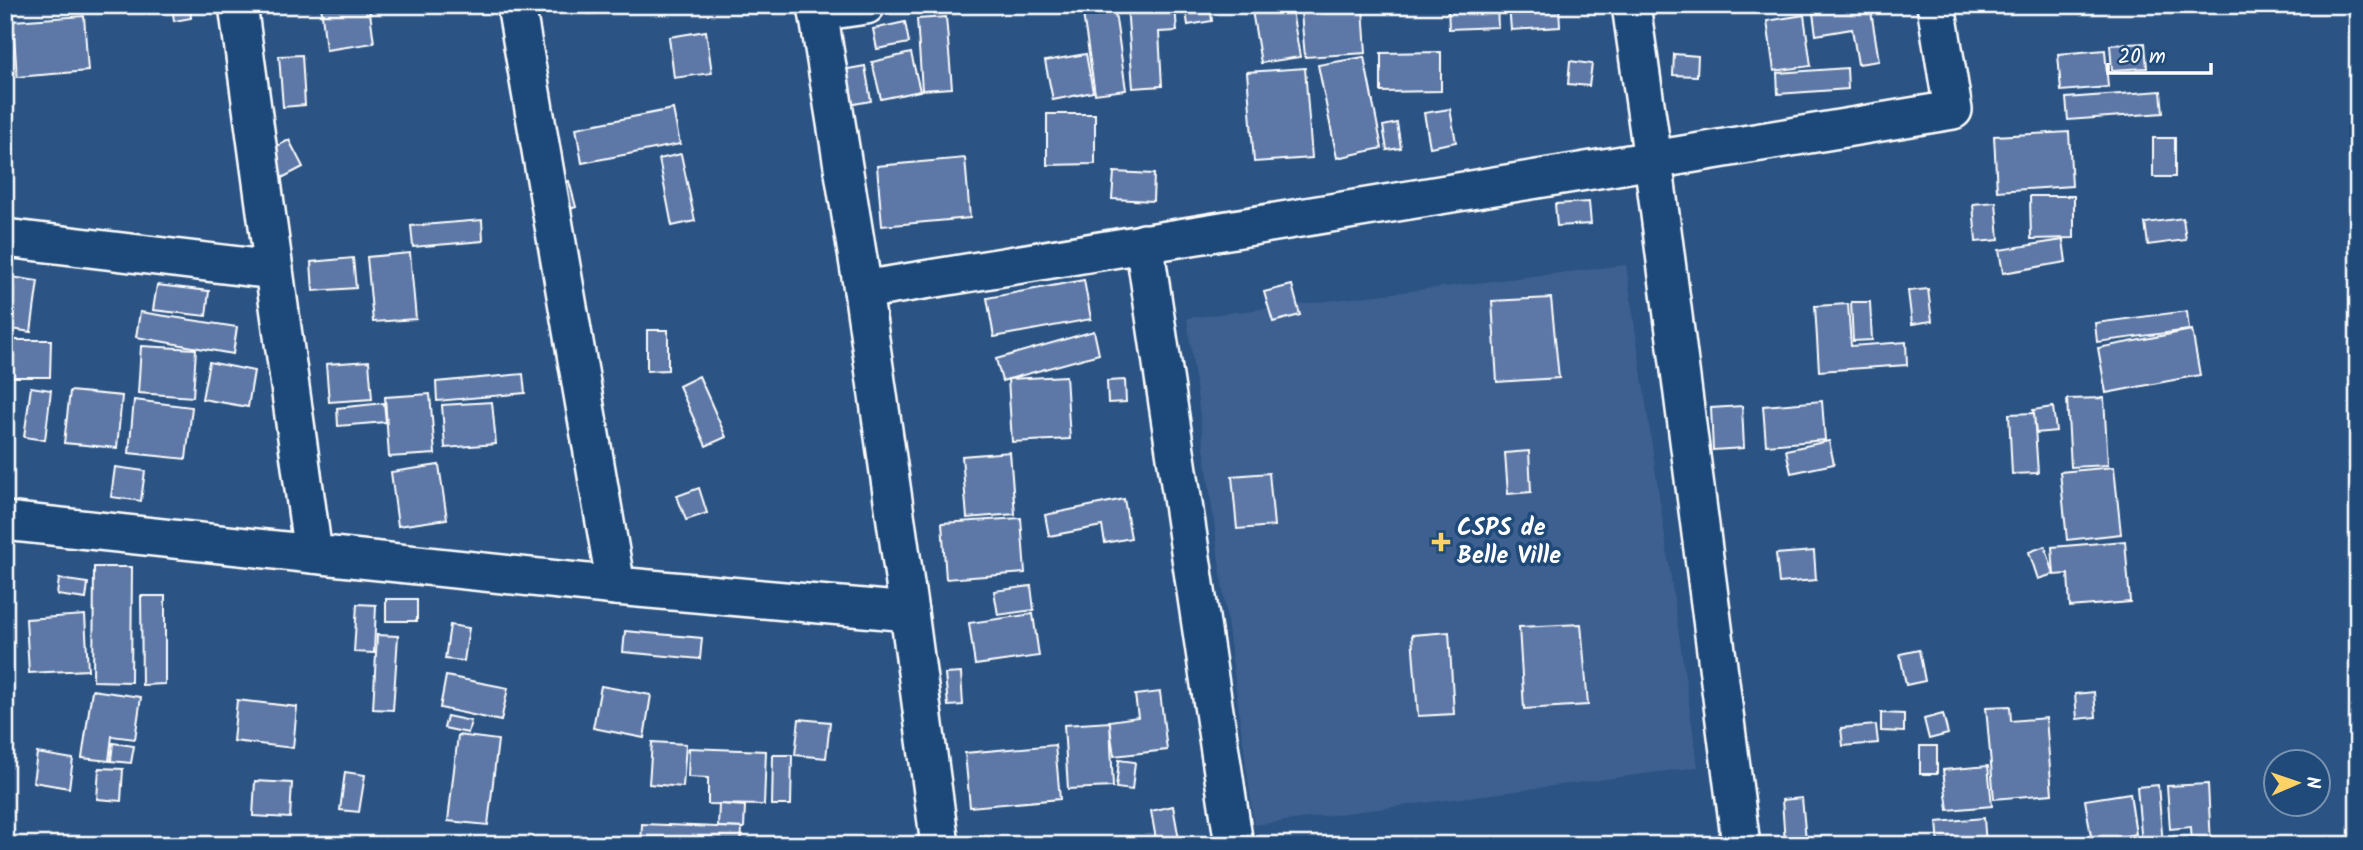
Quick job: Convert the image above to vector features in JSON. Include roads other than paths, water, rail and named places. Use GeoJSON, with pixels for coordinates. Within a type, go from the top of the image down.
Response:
{"type":"FeatureCollection","features":[{"type":"Feature","properties":{"kind":"street"},"geometry":{"type":"LineString","coordinates":[[238,5],[313,554]]}},
{"type":"Feature","properties":{"kind":"street"},"geometry":{"type":"LineString","coordinates":[[516,5],[616,586]]}},
{"type":"Feature","properties":{"kind":"street"},"geometry":{"type":"LineString","coordinates":[[866,5],[818,9],[863,290],[940,845]]}},
{"type":"Feature","properties":{"kind":"street"},"geometry":{"type":"LineString","coordinates":[[1630,5],[1653,160],[1741,845]]}},
{"type":"Feature","properties":{"kind":"street"},"geometry":{"type":"LineString","coordinates":[[863,290],[1953,110],[1936,5]]}},
{"type":"Feature","properties":{"kind":"street"},"geometry":{"type":"LineString","coordinates":[[5,238],[274,270]]}},
{"type":"Feature","properties":{"kind":"street"},"geometry":{"type":"LineString","coordinates":[[1144,243],[1234,845]]}},
{"type":"Feature","properties":{"kind":"street"},"geometry":{"type":"LineString","coordinates":[[5,521],[616,586],[909,612]]}},
{"type":"Feature","properties":{"kind":"place","name":"CSPS de Belle Ville"},"geometry":{"type":"Point","coordinates":[1441,542]}}]}
